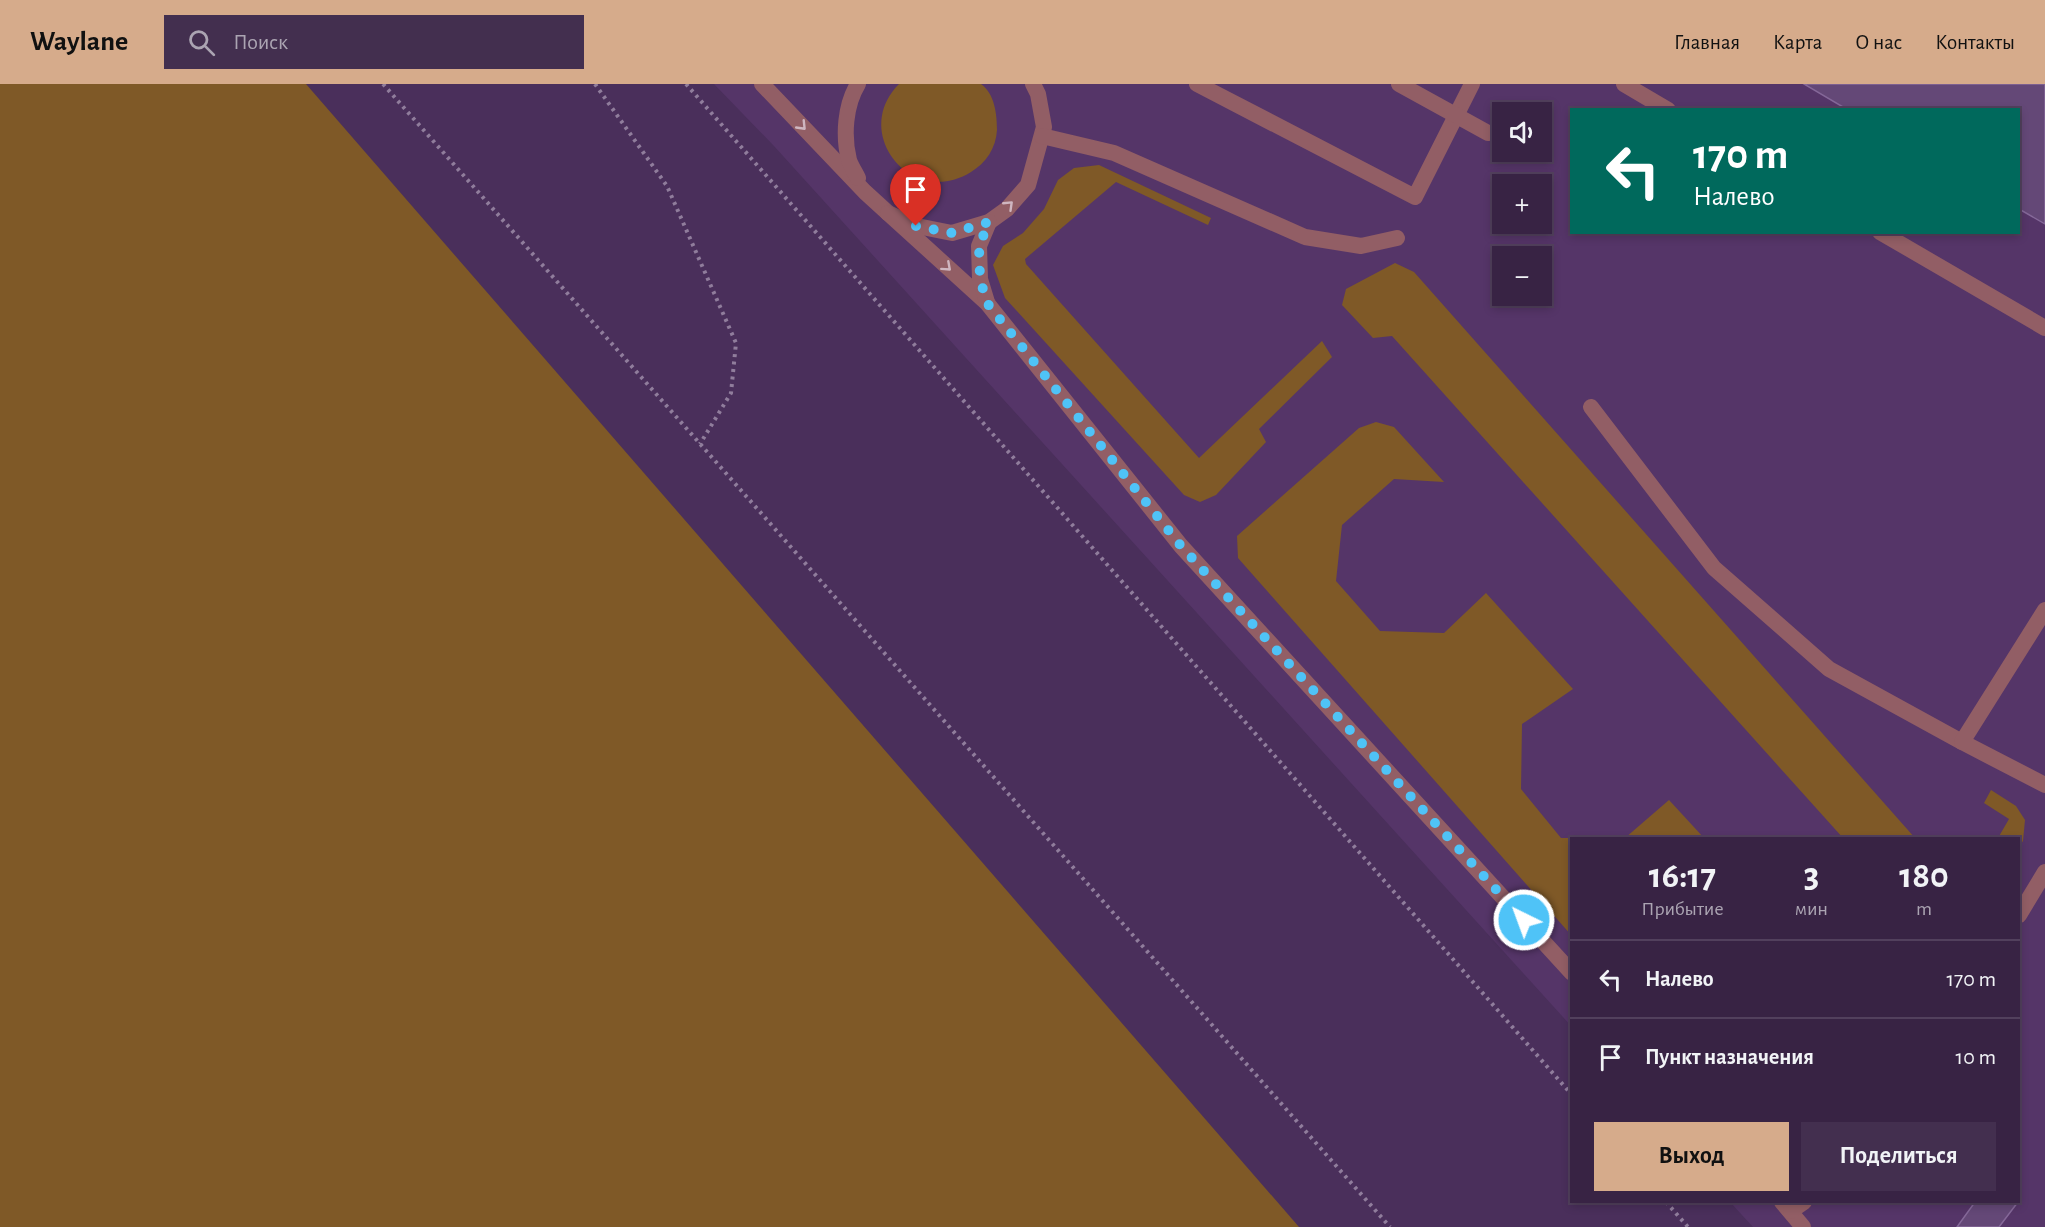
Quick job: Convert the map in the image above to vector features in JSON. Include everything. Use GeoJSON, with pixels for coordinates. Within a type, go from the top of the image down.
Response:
{"type":"FeatureCollection","features":[{"type":"Feature","properties":{"kind":"lane"},"geometry":{"type":"LineString","coordinates":[[762,84],[865,192],[987,303],[1181,546],[1570,971]]}},
{"type":"Feature","properties":{"kind":"lane"},"geometry":{"type":"LineString","coordinates":[[858,84],[853,93],[845,126],[849,161],[865,192]]}},
{"type":"Feature","properties":{"kind":"lane"},"geometry":{"type":"LineString","coordinates":[[1197,84],[1415,197],[1472,84]]}},
{"type":"Feature","properties":{"kind":"lane"},"geometry":{"type":"LineString","coordinates":[[1399,84],[1488,133]]}},
{"type":"Feature","properties":{"kind":"lane"},"geometry":{"type":"LineString","coordinates":[[1624,84],[1665,108]]}},
{"type":"Feature","properties":{"kind":"lane"},"geometry":{"type":"LineString","coordinates":[[888,213],[916,226],[952,233],[989,222],[1007,209],[1028,185],[1042,136],[1044,126],[1038,87]]}},
{"type":"Feature","properties":{"kind":"lane"},"geometry":{"type":"LineString","coordinates":[[1042,136],[1114,153],[1305,237],[1361,246],[1397,238]]}},
{"type":"Feature","properties":{"kind":"lane"},"geometry":{"type":"LineString","coordinates":[[987,303],[980,279],[979,246],[989,222]]}},
{"type":"Feature","properties":{"kind":"lane"},"geometry":{"type":"LineString","coordinates":[[1883,234],[2045,328]]}},
{"type":"Feature","properties":{"kind":"lane"},"geometry":{"type":"LineString","coordinates":[[1592,407],[1714,568],[1829,669],[2045,785]]}},
{"type":"Feature","properties":{"kind":"lane"},"geometry":{"type":"LineString","coordinates":[[1962,742],[2045,610]]}},
{"type":"Feature","properties":{"kind":"lane"},"geometry":{"type":"LineString","coordinates":[[2020,913],[2045,872]]}},
{"type":"Feature","properties":{"kind":"lane"},"geometry":{"type":"LineString","coordinates":[[1792,1205],[1803,1227]]}},
{"type":"Feature","properties":{"kind":"path"},"geometry":{"type":"LineString","coordinates":[[383,84],[1390,1227]]}},
{"type":"Feature","properties":{"kind":"path"},"geometry":{"type":"LineString","coordinates":[[595,84],[667,186],[736,343],[731,393],[700,444]]}},
{"type":"Feature","properties":{"kind":"path"},"geometry":{"type":"LineString","coordinates":[[686,84],[1570,1093]]}},
{"type":"Feature","properties":{"kind":"path"},"geometry":{"type":"LineString","coordinates":[[1667,1203],[1688,1227]]}},
{"type":"Feature","properties":{"kind":"shaded area"},"geometry":{"type":"Polygon","coordinates":[[[0,84],[306,84],[1299,1227],[0,1227],[0,84]]]}},
{"type":"Feature","properties":{"kind":"shaded area"},"geometry":{"type":"Polygon","coordinates":[[[714,84],[2045,84],[2045,1227],[1753,1227],[1731,1203],[2020,1203],[2020,837],[1570,837],[1570,1025],[774,146],[714,84]]]}},
{"type":"Feature","properties":{"kind":"shaded area"},"geometry":{"type":"Polygon","coordinates":[[[899,84],[981,84],[986,88],[994,105],[997,130],[992,149],[981,164],[971,172],[949,181],[928,181],[909,173],[894,160],[885,143],[881,124],[886,103],[899,84]]]}},
{"type":"Feature","properties":{"kind":"shaded area"},"geometry":{"type":"Polygon","coordinates":[[[1099,165],[1211,218],[1208,225],[1116,182],[1025,259],[1026,264],[1199,458],[1322,341],[1332,357],[1259,429],[1266,442],[1216,495],[1200,502],[1184,495],[1005,298],[993,265],[1003,246],[1023,233],[1044,209],[1058,180],[1074,168],[1099,165]]]}},
{"type":"Feature","properties":{"kind":"shaded area"},"geometry":{"type":"Polygon","coordinates":[[[1395,263],[1414,272],[1914,837],[1842,837],[1392,336],[1373,338],[1342,305],[1346,289],[1395,263]]]}},
{"type":"Feature","properties":{"kind":"shaded area"},"geometry":{"type":"Polygon","coordinates":[[[1376,422],[1394,427],[1444,482],[1394,479],[1342,525],[1336,581],[1380,631],[1444,633],[1486,593],[1573,689],[1522,724],[1521,789],[1561,838],[1570,838],[1570,934],[1238,558],[1237,536],[1359,428],[1376,422]]]}},
{"type":"Feature","properties":{"kind":"shaded area"},"geometry":{"type":"Polygon","coordinates":[[[1991,790],[2016,806],[2025,820],[2023,841],[2020,846],[2020,837],[1999,837],[2009,819],[1984,803],[1991,790]]]}},
{"type":"Feature","properties":{"kind":"shaded area"},"geometry":{"type":"Polygon","coordinates":[[[1669,800],[1703,837],[1626,837],[1669,800]]]}},
{"type":"Feature","properties":{"kind":"building"},"geometry":{"type":"Polygon","coordinates":[[[1804,84],[2045,84],[2045,224],[2020,210],[2020,108],[1845,108],[1804,84]]]}},
{"type":"Feature","properties":{"kind":"building"},"geometry":{"type":"Polygon","coordinates":[[[1974,1203],[2017,1203],[1999,1227],[1957,1227],[1974,1203]]]}},
{"type":"Feature","properties":{"kind":"route"},"geometry":{"type":"LineString","coordinates":[[916,226],[952,233],[989,222],[979,246],[980,279],[987,303],[1181,546],[1524,920]]}}]}
